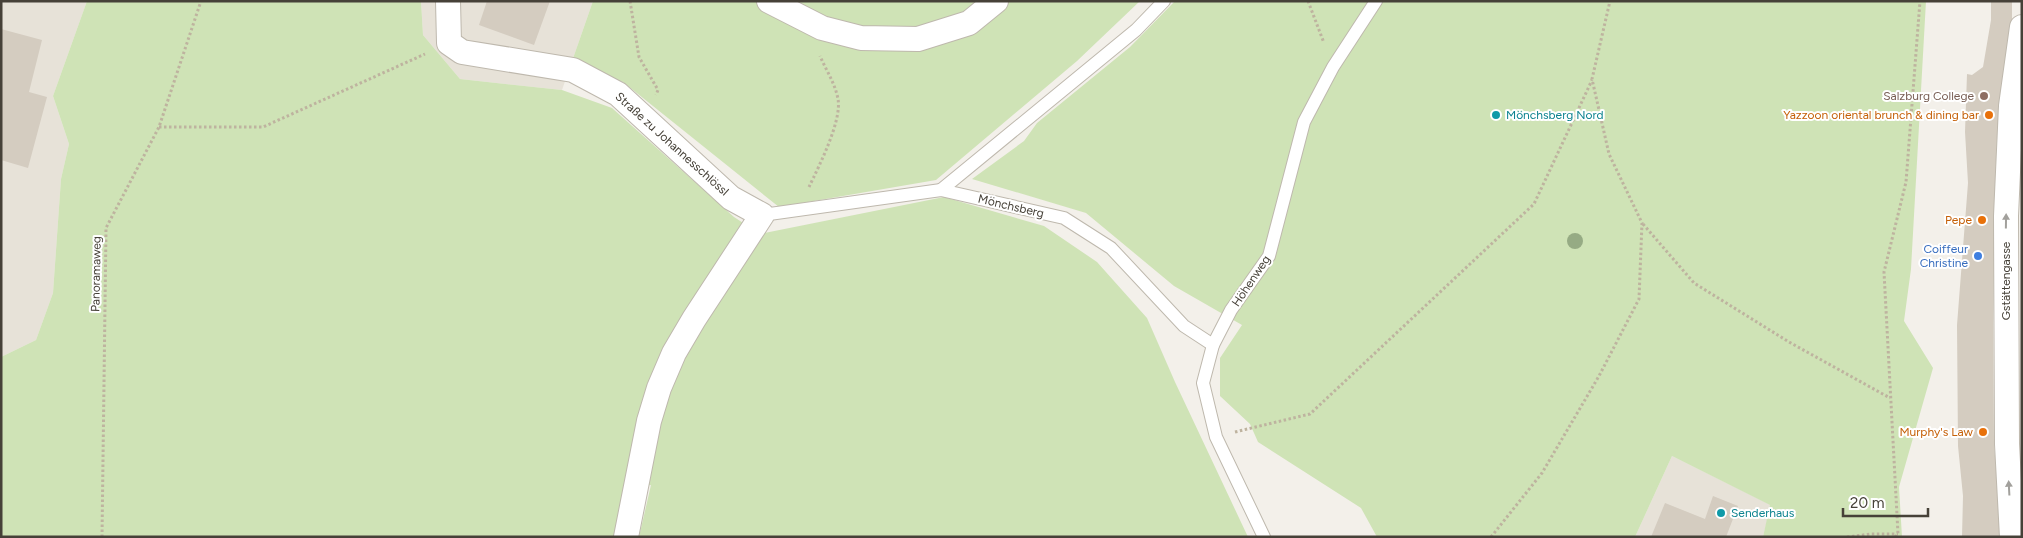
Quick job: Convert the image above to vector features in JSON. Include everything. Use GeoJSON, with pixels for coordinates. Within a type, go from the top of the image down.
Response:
{"type":"FeatureCollection","features":[{"type":"Feature","properties":{"kind":"street"},"geometry":{"type":"LineString","coordinates":[[448,1],[449,43]]}},
{"type":"Feature","properties":{"kind":"street"},"geometry":{"type":"LineString","coordinates":[[769,1],[829,30],[862,38],[918,39],[968,23],[996,1]]}},
{"type":"Feature","properties":{"kind":"street","name":"Gstättengasse"},"geometry":{"type":"LineString","coordinates":[[2012,537],[2006,444],[2006,216],[2011,106],[2022,27]]}},
{"type":"Feature","properties":{"kind":"street","name":"Straße zu Johannesschlössl"},"geometry":{"type":"LineString","coordinates":[[449,43],[462,52],[573,70],[618,94],[732,198],[762,215]]}},
{"type":"Feature","properties":{"kind":"street"},"geometry":{"type":"LineString","coordinates":[[626,537],[649,421],[659,388],[674,353],[694,318],[762,215]]}},
{"type":"Feature","properties":{"kind":"lane"},"geometry":{"type":"LineString","coordinates":[[941,190],[1136,30],[1164,1]]}},
{"type":"Feature","properties":{"kind":"lane","name":"Höhenweg"},"geometry":{"type":"LineString","coordinates":[[1264,537],[1216,437],[1203,383],[1213,345],[1231,310],[1269,256],[1304,122],[1333,67],[1376,1]]}},
{"type":"Feature","properties":{"kind":"lane","name":"Mönchsberg"},"geometry":{"type":"LineString","coordinates":[[762,215],[941,190],[1064,218],[1110,248],[1184,326],[1213,345]]}},
{"type":"Feature","properties":{"kind":"path","name":"Panoramaweg"},"geometry":{"type":"LineString","coordinates":[[102,537],[106,228],[159,127],[201,1]]}},
{"type":"Feature","properties":{"kind":"path"},"geometry":{"type":"LineString","coordinates":[[630,1],[639,56],[658,90],[649,122]]}},
{"type":"Feature","properties":{"kind":"path"},"geometry":{"type":"LineString","coordinates":[[1308,1],[1333,67]]}},
{"type":"Feature","properties":{"kind":"path"},"geometry":{"type":"LineString","coordinates":[[1216,437],[1310,414],[1534,204],[1592,79],[1610,1]]}},
{"type":"Feature","properties":{"kind":"path"},"geometry":{"type":"LineString","coordinates":[[1846,537],[1871,534],[1897,535],[1884,272],[1906,182],[1920,1]]}},
{"type":"Feature","properties":{"kind":"path"},"geometry":{"type":"LineString","coordinates":[[800,210],[833,134],[838,100],[830,74],[820,56],[822,44],[829,30]]}},
{"type":"Feature","properties":{"kind":"path"},"geometry":{"type":"LineString","coordinates":[[159,127],[263,126],[449,43]]}},
{"type":"Feature","properties":{"kind":"path"},"geometry":{"type":"LineString","coordinates":[[1592,79],[1608,154],[1642,223],[1694,283],[1789,342],[1890,398]]}},
{"type":"Feature","properties":{"kind":"path"},"geometry":{"type":"LineString","coordinates":[[1491,537],[1542,473],[1599,376],[1640,298],[1642,223]]}},
{"type":"Feature","properties":{"kind":"shaded area"},"geometry":{"type":"Polygon","coordinates":[[[1,1],[87,1],[53,96],[69,144],[61,179],[53,293],[36,340],[1,357],[1,1]]]}},
{"type":"Feature","properties":{"kind":"shaded area"},"geometry":{"type":"Polygon","coordinates":[[[421,1],[593,1],[562,90],[460,79],[423,35],[421,1]]]}},
{"type":"Feature","properties":{"kind":"shaded area"},"geometry":{"type":"Polygon","coordinates":[[[1672,456],[1771,505],[1763,537],[1635,537],[1672,456]]]}},
{"type":"Feature","properties":{"kind":"green space"},"geometry":{"type":"Polygon","coordinates":[[[87,1],[421,1],[423,35],[460,79],[562,90],[612,108],[734,217],[760,234],[944,197],[1044,226],[1097,262],[1147,318],[1248,537],[639,537],[651,485],[623,489],[614,537],[1,537],[1,357],[36,340],[53,293],[61,179],[69,144],[53,96],[87,1]]]}},
{"type":"Feature","properties":{"kind":"green space"},"geometry":{"type":"Polygon","coordinates":[[[593,1],[1140,1],[1077,61],[936,180],[779,207],[623,82],[570,67],[593,1]]]}},
{"type":"Feature","properties":{"kind":"green space"},"geometry":{"type":"Polygon","coordinates":[[[1175,1],[1926,1],[1911,269],[1904,321],[1933,368],[1899,487],[1902,537],[1763,537],[1770,505],[1672,456],[1635,537],[1377,537],[1361,508],[1258,442],[1250,424],[1220,396],[1220,358],[1242,325],[1174,286],[1086,213],[972,179],[1024,141],[1037,123],[1130,47],[1175,1]]]}},
{"type":"Feature","properties":{"kind":"building"},"geometry":{"type":"Polygon","coordinates":[[[487,1],[550,1],[534,45],[479,25],[487,1]]]}},
{"type":"Feature","properties":{"kind":"building"},"geometry":{"type":"Polygon","coordinates":[[[1991,1],[2012,1],[2012,25],[2004,71],[1997,137],[1995,185],[1994,443],[2001,537],[1962,537],[1963,496],[1958,446],[1957,325],[1968,183],[1965,132],[1967,74],[1972,75],[1983,67],[1991,20],[1991,1]]]}},
{"type":"Feature","properties":{"kind":"building"},"geometry":{"type":"Polygon","coordinates":[[[1,29],[42,40],[29,92],[47,97],[28,168],[1,160],[1,29]]]}},
{"type":"Feature","properties":{"kind":"building","name":"Senderhaus"},"geometry":{"type":"Polygon","coordinates":[[[1713,496],[1738,506],[1726,537],[1651,537],[1665,503],[1705,519],[1713,496]]]}},
{"type":"Feature","properties":{"kind":"place","name":"Salzburg College"},"geometry":{"type":"Point","coordinates":[1984,96]}},
{"type":"Feature","properties":{"kind":"place","name":"Mönchsberg Nord"},"geometry":{"type":"Point","coordinates":[1496,115]}},
{"type":"Feature","properties":{"kind":"place","name":"Yazzoon oriental brunch & dining bar"},"geometry":{"type":"Point","coordinates":[1989,115]}},
{"type":"Feature","properties":{"kind":"place","name":"Pepe"},"geometry":{"type":"Point","coordinates":[1982,220]}},
{"type":"Feature","properties":{"kind":"place","name":"Coiffeur Christine"},"geometry":{"type":"Point","coordinates":[1978,256]}},
{"type":"Feature","properties":{"kind":"place","name":"Murphy's Law"},"geometry":{"type":"Point","coordinates":[1983,432]}},
{"type":"Feature","properties":{"kind":"place","name":"Senderhaus"},"geometry":{"type":"Point","coordinates":[1721,513]}}]}
